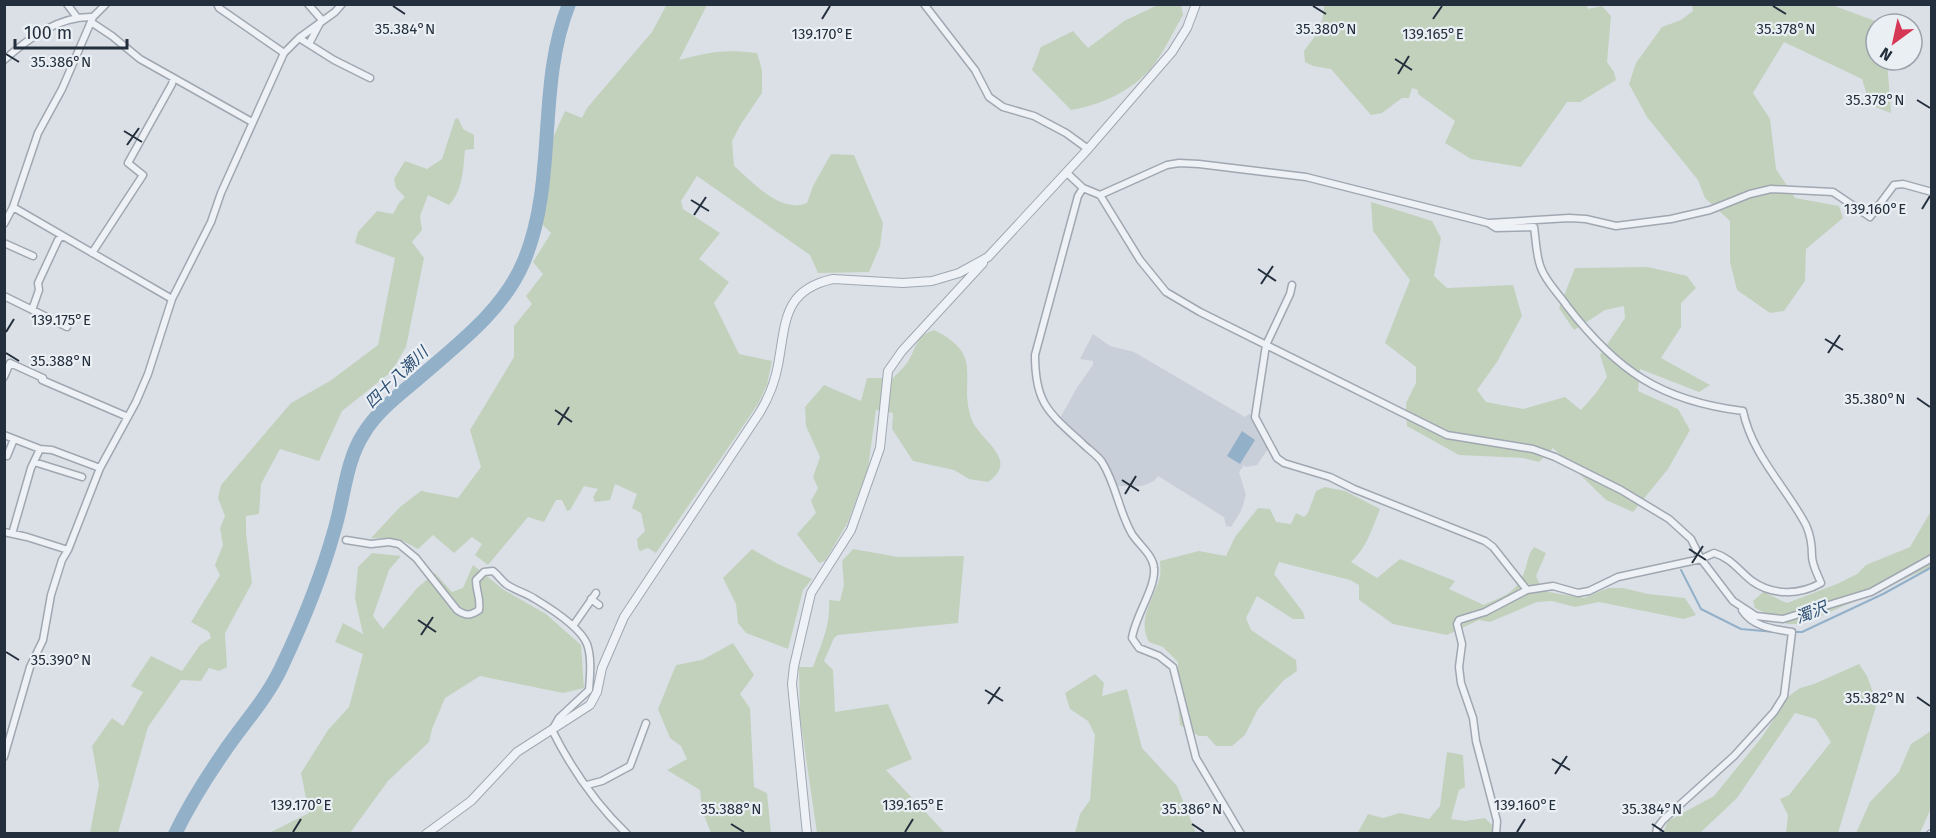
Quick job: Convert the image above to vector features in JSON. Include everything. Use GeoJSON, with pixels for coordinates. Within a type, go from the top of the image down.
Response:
{"type":"FeatureCollection","features":[{"type":"Feature","properties":{"kind":"street"},"geometry":{"type":"LineString","coordinates":[[67,4],[76,16]]}},
{"type":"Feature","properties":{"kind":"street"},"geometry":{"type":"LineString","coordinates":[[5,220],[13,207],[38,133],[62,89],[92,20],[106,4]]}},
{"type":"Feature","properties":{"kind":"street"},"geometry":{"type":"LineString","coordinates":[[217,4],[219,8],[284,53]]}},
{"type":"Feature","properties":{"kind":"street"},"geometry":{"type":"LineString","coordinates":[[308,4],[321,22]]}},
{"type":"Feature","properties":{"kind":"street"},"geometry":{"type":"LineString","coordinates":[[4,757],[30,667],[43,640],[51,595],[62,560],[100,468],[148,374],[172,299],[211,222],[220,193],[284,53],[342,4]]}},
{"type":"Feature","properties":{"kind":"street"},"geometry":{"type":"LineString","coordinates":[[924,4],[975,70],[989,97],[1004,107],[1042,120],[1066,133],[1088,149]]}},
{"type":"Feature","properties":{"kind":"street"},"geometry":{"type":"LineString","coordinates":[[807,834],[792,684],[794,666],[811,593],[851,530],[880,448],[888,371],[902,351],[1067,173],[1172,52],[1187,28],[1196,4]]}},
{"type":"Feature","properties":{"kind":"street"},"geometry":{"type":"LineString","coordinates":[[4,60],[40,31],[76,16],[92,20],[140,59],[252,122]]}},
{"type":"Feature","properties":{"kind":"street"},"geometry":{"type":"LineString","coordinates":[[309,44],[321,22]]}},
{"type":"Feature","properties":{"kind":"street"},"geometry":{"type":"LineString","coordinates":[[299,38],[370,78]]}},
{"type":"Feature","properties":{"kind":"street"},"geometry":{"type":"LineString","coordinates":[[143,175],[128,163],[172,84],[173,78]]}},
{"type":"Feature","properties":{"kind":"street"},"geometry":{"type":"LineString","coordinates":[[1100,195],[1167,165],[1199,164],[1306,177],[1488,223],[1569,218],[1586,219],[1616,226],[1671,219],[1710,210],[1750,194],[1771,189],[1833,192],[1870,217],[1894,184],[1903,184],[1932,192]]}},
{"type":"Feature","properties":{"kind":"street"},"geometry":{"type":"LineString","coordinates":[[92,253],[148,168]]}},
{"type":"Feature","properties":{"kind":"street"},"geometry":{"type":"LineString","coordinates":[[1067,173],[1083,188],[1100,195],[1140,260],[1166,292],[1200,312],[1447,435],[1533,449],[1555,457],[1621,490],[1669,519],[1690,539],[1701,559],[1733,601],[1756,616],[1783,619],[1871,592],[1932,558]]}},
{"type":"Feature","properties":{"kind":"street"},"geometry":{"type":"LineString","coordinates":[[1083,188],[1078,196],[1035,354],[1035,377],[1038,391],[1045,407],[1057,421],[1101,461],[1132,533],[1151,559],[1155,570],[1148,596],[1134,626],[1132,638],[1139,648],[1159,656],[1173,666],[1196,758],[1241,834]]}},
{"type":"Feature","properties":{"kind":"street"},"geometry":{"type":"LineString","coordinates":[[13,207],[172,299]]}},
{"type":"Feature","properties":{"kind":"street"},"geometry":{"type":"LineString","coordinates":[[1488,223],[1496,228],[1534,227],[1540,267],[1546,278],[1580,322],[1629,372],[1663,392],[1682,399],[1743,411],[1764,463],[1791,498],[1810,534],[1814,549],[1812,556],[1821,583],[1810,589],[1790,593],[1778,592],[1757,584],[1722,555],[1714,553],[1701,559],[1618,577],[1589,591],[1578,593],[1553,586],[1527,590],[1485,612],[1459,620],[1457,624],[1462,644],[1459,668],[1461,683],[1473,718],[1476,741],[1497,821],[1496,834]]}},
{"type":"Feature","properties":{"kind":"street"},"geometry":{"type":"LineString","coordinates":[[32,310],[39,290],[38,283],[62,236]]}},
{"type":"Feature","properties":{"kind":"street"},"geometry":{"type":"LineString","coordinates":[[4,243],[23,255],[33,256]]}},
{"type":"Feature","properties":{"kind":"street"},"geometry":{"type":"LineString","coordinates":[[426,834],[471,801],[517,752],[595,700],[602,668],[624,617],[769,397],[776,374],[785,319],[796,301],[810,288],[833,279],[903,283],[932,281],[959,273],[988,257]]}},
{"type":"Feature","properties":{"kind":"street"},"geometry":{"type":"LineString","coordinates":[[1292,285],[1266,345],[1255,417],[1277,458],[1284,463],[1330,477],[1354,489],[1485,541],[1493,547],[1527,590]]}},
{"type":"Feature","properties":{"kind":"street"},"geometry":{"type":"LineString","coordinates":[[4,296],[67,327]]}},
{"type":"Feature","properties":{"kind":"street"},"geometry":{"type":"LineString","coordinates":[[4,377],[10,363],[43,378],[42,380],[128,417]]}},
{"type":"Feature","properties":{"kind":"street"},"geometry":{"type":"LineString","coordinates":[[4,435],[100,468]]}},
{"type":"Feature","properties":{"kind":"street"},"geometry":{"type":"LineString","coordinates":[[8,456],[14,439]]}},
{"type":"Feature","properties":{"kind":"street"},"geometry":{"type":"LineString","coordinates":[[12,534],[23,492],[40,449]]}},
{"type":"Feature","properties":{"kind":"street"},"geometry":{"type":"LineString","coordinates":[[34,462],[82,477]]}},
{"type":"Feature","properties":{"kind":"street"},"geometry":{"type":"LineString","coordinates":[[4,532],[68,550]]}},
{"type":"Feature","properties":{"kind":"street"},"geometry":{"type":"LineString","coordinates":[[346,540],[371,544],[389,542],[399,544],[416,558],[458,610],[465,615],[472,615],[479,610],[481,599],[476,590],[476,580],[484,572],[493,571],[505,584],[536,599],[573,626],[588,647],[589,690],[559,718],[552,730]]}},
{"type":"Feature","properties":{"kind":"street"},"geometry":{"type":"LineString","coordinates":[[573,626],[596,592]]}},
{"type":"Feature","properties":{"kind":"street"},"geometry":{"type":"LineString","coordinates":[[591,599],[599,605]]}},
{"type":"Feature","properties":{"kind":"street"},"geometry":{"type":"LineString","coordinates":[[1656,834],[1663,820],[1734,756],[1784,696],[1791,632],[1759,625],[1748,620],[1740,607]]}},
{"type":"Feature","properties":{"kind":"street"},"geometry":{"type":"LineString","coordinates":[[587,784],[602,782],[630,766],[646,723]]}},
{"type":"Feature","properties":{"kind":"street"},"geometry":{"type":"LineString","coordinates":[[552,730],[563,752],[608,815],[627,834]]}},
{"type":"Feature","properties":{"kind":"shaded area"},"geometry":{"type":"Polygon","coordinates":[[[1093,334],[1110,346],[1134,352],[1245,417],[1249,414],[1253,415],[1268,449],[1257,465],[1246,467],[1244,465],[1239,472],[1246,495],[1241,511],[1231,527],[1226,526],[1224,517],[1158,476],[1154,481],[1142,486],[1115,486],[1107,464],[1098,452],[1060,418],[1093,365],[1093,361],[1080,359],[1093,334]]]}},
{"type":"Feature","properties":{"kind":"green space"},"geometry":{"type":"Polygon","coordinates":[[[667,4],[707,5],[679,60],[717,52],[757,53],[762,70],[762,93],[732,141],[734,166],[758,188],[787,204],[807,203],[813,186],[831,154],[854,155],[883,223],[880,246],[869,272],[818,273],[810,255],[697,176],[681,201],[683,209],[720,233],[699,259],[729,282],[714,303],[739,354],[772,361],[767,385],[758,404],[656,553],[648,548],[640,551],[638,548],[637,539],[645,531],[641,513],[632,508],[637,494],[615,484],[610,500],[595,502],[593,497],[598,489],[584,486],[570,510],[567,511],[562,500],[556,500],[544,522],[528,517],[488,565],[475,555],[482,544],[472,537],[454,553],[433,535],[418,549],[399,539],[371,538],[400,507],[421,491],[458,498],[481,467],[470,430],[514,357],[514,326],[532,304],[526,296],[543,274],[533,262],[551,233],[543,225],[540,213],[547,191],[551,142],[565,111],[582,118],[587,108],[652,32],[667,4]]]}},
{"type":"Feature","properties":{"kind":"green space"},"geometry":{"type":"Polygon","coordinates":[[[1160,4],[1181,5],[1183,15],[1152,67],[1144,76],[1115,96],[1094,105],[1071,110],[1032,70],[1041,47],[1073,31],[1088,48],[1124,21],[1160,4]]]}},
{"type":"Feature","properties":{"kind":"green space"},"geometry":{"type":"Polygon","coordinates":[[[1586,4],[1588,9],[1602,6],[1611,16],[1607,62],[1616,80],[1580,102],[1567,102],[1521,167],[1471,159],[1445,143],[1455,121],[1418,94],[1418,90],[1412,88],[1409,98],[1402,98],[1382,113],[1371,115],[1331,69],[1305,62],[1304,51],[1319,30],[1324,5],[1586,4]]]}},
{"type":"Feature","properties":{"kind":"green space"},"geometry":{"type":"Polygon","coordinates":[[[1692,5],[1832,5],[1864,17],[1864,72],[1888,72],[1891,113],[1870,105],[1862,79],[1784,42],[1753,93],[1770,119],[1776,169],[1795,198],[1839,206],[1843,218],[1806,249],[1805,281],[1784,311],[1770,313],[1737,290],[1730,262],[1730,221],[1705,198],[1698,180],[1647,117],[1629,84],[1636,63],[1662,27],[1681,20],[1693,11],[1692,5]]]}},
{"type":"Feature","properties":{"kind":"green space"},"geometry":{"type":"Polygon","coordinates":[[[458,118],[463,129],[474,135],[474,149],[465,150],[460,186],[454,199],[449,205],[428,195],[420,216],[422,230],[412,242],[424,258],[406,347],[391,372],[342,411],[319,461],[280,449],[261,484],[259,514],[246,516],[252,583],[225,633],[227,667],[219,671],[209,668],[201,681],[181,680],[148,727],[118,833],[90,833],[99,785],[92,746],[112,718],[123,726],[143,692],[131,686],[151,656],[182,671],[200,645],[211,638],[209,632],[191,622],[220,575],[215,565],[223,545],[220,528],[225,516],[218,498],[221,485],[291,403],[330,381],[378,345],[395,258],[355,243],[358,232],[377,211],[393,214],[405,197],[396,188],[394,179],[405,161],[427,169],[442,159],[455,119],[458,118]]]}},
{"type":"Feature","properties":{"kind":"green space"},"geometry":{"type":"Polygon","coordinates":[[[1371,202],[1432,221],[1441,238],[1434,276],[1447,288],[1513,285],[1522,316],[1497,362],[1477,390],[1486,402],[1523,409],[1565,397],[1581,410],[1607,377],[1600,355],[1625,318],[1624,306],[1605,310],[1574,330],[1559,308],[1575,268],[1648,267],[1687,276],[1696,288],[1681,303],[1681,327],[1661,358],[1710,385],[1699,392],[1640,369],[1638,391],[1678,409],[1690,430],[1668,469],[1633,512],[1606,500],[1553,448],[1539,462],[1523,458],[1459,455],[1407,426],[1406,403],[1416,383],[1416,367],[1385,343],[1410,280],[1373,231],[1371,202]]]}},
{"type":"Feature","properties":{"kind":"green space"},"geometry":{"type":"Polygon","coordinates":[[[934,330],[960,349],[965,358],[971,418],[999,458],[1000,466],[997,474],[988,482],[969,479],[954,470],[913,461],[892,429],[893,413],[876,410],[868,468],[848,522],[825,561],[819,563],[797,534],[816,513],[811,501],[818,488],[813,477],[820,457],[806,426],[805,407],[824,385],[861,401],[867,378],[893,378],[907,363],[920,339],[934,330]]]}},
{"type":"Feature","properties":{"kind":"green space"},"geometry":{"type":"Polygon","coordinates":[[[1325,487],[1345,491],[1380,509],[1365,544],[1351,562],[1377,578],[1400,559],[1455,581],[1449,589],[1484,605],[1514,588],[1522,577],[1534,547],[1546,553],[1536,576],[1543,591],[1584,598],[1608,588],[1623,588],[1648,594],[1685,598],[1696,615],[1684,619],[1599,602],[1575,607],[1552,601],[1537,602],[1490,622],[1479,620],[1447,635],[1393,624],[1359,600],[1359,585],[1350,580],[1279,562],[1274,574],[1303,612],[1305,619],[1293,619],[1257,596],[1246,618],[1251,630],[1296,660],[1297,671],[1284,680],[1258,709],[1245,735],[1232,746],[1216,746],[1207,736],[1199,736],[1180,725],[1178,662],[1163,647],[1149,642],[1146,633],[1145,617],[1158,584],[1160,561],[1199,551],[1226,556],[1235,537],[1258,508],[1270,509],[1276,522],[1291,524],[1296,513],[1304,517],[1308,513],[1316,491],[1325,487]]]}},
{"type":"Feature","properties":{"kind":"green space"},"geometry":{"type":"Polygon","coordinates":[[[1931,511],[1931,567],[1803,624],[1787,624],[1755,608],[1753,601],[1763,592],[1787,603],[1837,584],[1857,574],[1866,565],[1910,547],[1931,511]]]}},
{"type":"Feature","properties":{"kind":"green space"},"geometry":{"type":"Polygon","coordinates":[[[752,549],[812,579],[803,590],[788,649],[746,633],[738,623],[736,604],[723,578],[752,549]]]}},
{"type":"Feature","properties":{"kind":"green space"},"geometry":{"type":"Polygon","coordinates":[[[853,549],[898,557],[964,556],[958,623],[838,635],[834,638],[824,661],[833,670],[835,712],[888,704],[912,759],[886,770],[945,833],[817,833],[800,717],[799,667],[813,667],[827,626],[829,600],[840,601],[844,585],[842,561],[853,549]]]}},
{"type":"Feature","properties":{"kind":"green space"},"geometry":{"type":"Polygon","coordinates":[[[372,553],[401,556],[389,570],[373,616],[383,629],[417,588],[435,573],[452,592],[463,588],[473,565],[504,590],[546,614],[581,645],[584,688],[563,693],[480,676],[445,698],[429,742],[388,781],[350,833],[267,834],[309,813],[301,773],[328,730],[349,707],[363,654],[335,642],[343,623],[363,634],[355,598],[358,567],[372,553]]]}},
{"type":"Feature","properties":{"kind":"green space"},"geometry":{"type":"Polygon","coordinates":[[[733,643],[754,675],[740,694],[750,708],[754,787],[767,793],[771,833],[711,833],[702,810],[700,790],[667,770],[687,759],[681,746],[670,738],[658,709],[676,665],[702,660],[733,643]]]}},
{"type":"Feature","properties":{"kind":"green space"},"geometry":{"type":"Polygon","coordinates":[[[1859,664],[1867,676],[1877,703],[1838,833],[1786,833],[1788,815],[1780,799],[1789,795],[1831,742],[1816,719],[1795,713],[1737,798],[1700,833],[1663,833],[1668,821],[1714,796],[1762,737],[1789,696],[1800,688],[1859,664]]]}},
{"type":"Feature","properties":{"kind":"green space"},"geometry":{"type":"Polygon","coordinates":[[[1095,674],[1104,683],[1102,696],[1127,689],[1142,748],[1177,786],[1196,833],[1075,833],[1080,814],[1090,800],[1095,735],[1088,721],[1070,709],[1065,693],[1095,674]]]}},
{"type":"Feature","properties":{"kind":"green space"},"geometry":{"type":"Polygon","coordinates":[[[1931,731],[1931,808],[1920,833],[1856,833],[1870,802],[1899,772],[1911,744],[1931,731]]]}},
{"type":"Feature","properties":{"kind":"green space"},"geometry":{"type":"Polygon","coordinates":[[[1447,752],[1463,755],[1465,787],[1459,790],[1451,819],[1465,821],[1485,818],[1500,833],[1357,834],[1368,814],[1383,818],[1400,813],[1429,819],[1440,806],[1447,752]]]}},
{"type":"Feature","properties":{"kind":"water"},"geometry":{"type":"Polygon","coordinates":[[[1242,431],[1255,440],[1240,464],[1227,456],[1242,431]]]}},
{"type":"Feature","properties":{"kind":"waterway","name":"四十八瀬川"},"geometry":{"type":"LineString","coordinates":[[175,834],[204,782],[263,699],[282,666],[318,581],[335,528],[349,467],[364,433],[386,406],[461,342],[490,313],[504,297],[524,261],[541,198],[553,67],[559,35],[569,4]]}},
{"type":"Feature","properties":{"kind":"waterway","name":"濁沢"},"geometry":{"type":"LineString","coordinates":[[1793,632],[1802,632],[1883,594],[1932,567]]}},
{"type":"Feature","properties":{"kind":"waterway","name":"濁沢"},"geometry":{"type":"LineString","coordinates":[[1681,570],[1701,609],[1741,629],[1775,632]]}}]}
